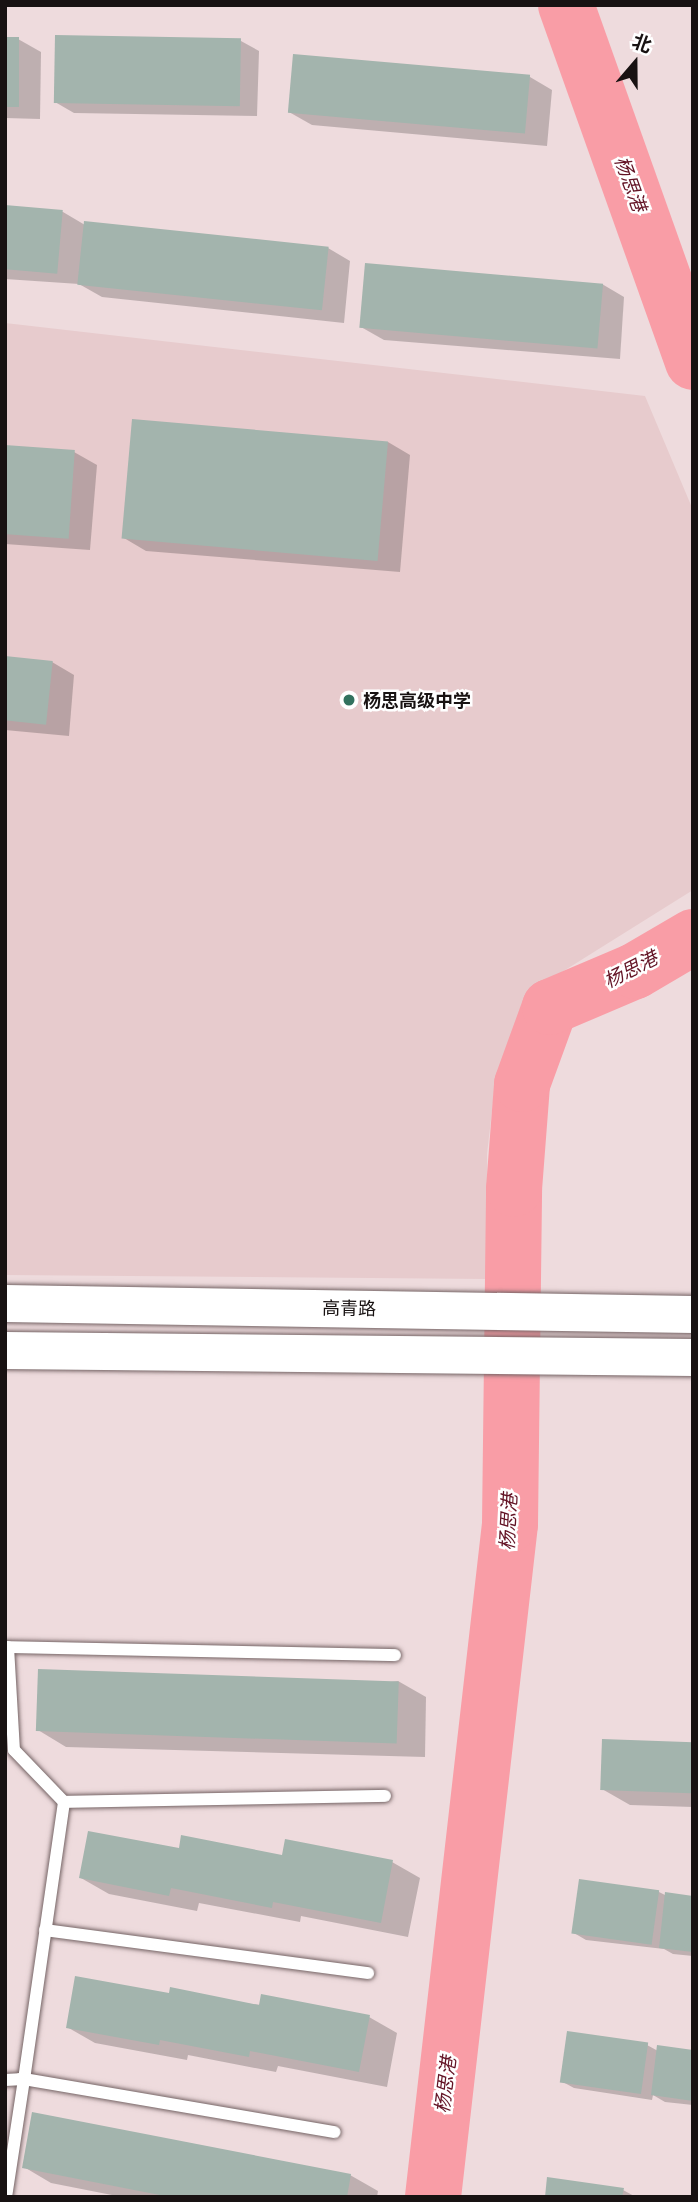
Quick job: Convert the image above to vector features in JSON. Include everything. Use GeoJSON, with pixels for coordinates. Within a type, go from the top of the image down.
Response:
{"type":"FeatureCollection","features":[{"type":"Feature","properties":{"kind":"main road","name":"高青路"},"geometry":{"type":"LineString","coordinates":[[5,1303],[693,1314]]}},
{"type":"Feature","properties":{"kind":"main road"},"geometry":{"type":"LineString","coordinates":[[5,1350],[693,1357]]}},
{"type":"Feature","properties":{"kind":"lane"},"geometry":{"type":"LineString","coordinates":[[385,1796],[64,1802],[10,1753],[7,1647],[395,1655]]}},
{"type":"Feature","properties":{"kind":"lane"},"geometry":{"type":"LineString","coordinates":[[6,2197],[64,1802]]}},
{"type":"Feature","properties":{"kind":"lane"},"geometry":{"type":"LineString","coordinates":[[45,1930],[368,1973]]}},
{"type":"Feature","properties":{"kind":"lane"},"geometry":{"type":"LineString","coordinates":[[5,2080],[24,2079],[335,2132]]}},
{"type":"Feature","properties":{"kind":"shaded area","name":"杨思高级中学"},"geometry":{"type":"Polygon","coordinates":[[[5,323],[645,396],[693,510],[693,890],[530,992],[496,1076],[487,1154],[488,1279],[5,1275],[5,323]]]}},
{"type":"Feature","properties":{"kind":"building"},"geometry":{"type":"Polygon","coordinates":[[[55,35],[241,38],[240,106],[54,103],[55,35]]]}},
{"type":"Feature","properties":{"kind":"building"},"geometry":{"type":"Polygon","coordinates":[[[5,37],[19,37],[19,107],[5,107],[5,37]]]}},
{"type":"Feature","properties":{"kind":"building"},"geometry":{"type":"Polygon","coordinates":[[[293,54],[530,75],[525,134],[288,113],[293,54]]]}},
{"type":"Feature","properties":{"kind":"building"},"geometry":{"type":"Polygon","coordinates":[[[5,205],[63,210],[57,274],[5,269],[5,205]]]}},
{"type":"Feature","properties":{"kind":"building"},"geometry":{"type":"Polygon","coordinates":[[[84,221],[329,247],[322,310],[77,285],[84,221]]]}},
{"type":"Feature","properties":{"kind":"building"},"geometry":{"type":"Polygon","coordinates":[[[365,263],[603,284],[597,349],[359,328],[365,263]]]}},
{"type":"Feature","properties":{"kind":"building"},"geometry":{"type":"Polygon","coordinates":[[[132,419],[388,441],[378,561],[122,539],[132,419]]]}},
{"type":"Feature","properties":{"kind":"building"},"geometry":{"type":"Polygon","coordinates":[[[5,445],[75,450],[69,539],[5,534],[5,445]]]}},
{"type":"Feature","properties":{"kind":"building"},"geometry":{"type":"Polygon","coordinates":[[[5,656],[53,661],[46,725],[5,720],[5,656]]]}},
{"type":"Feature","properties":{"kind":"building"},"geometry":{"type":"Polygon","coordinates":[[[38,1669],[399,1682],[397,1744],[36,1731],[38,1669]]]}},
{"type":"Feature","properties":{"kind":"building"},"geometry":{"type":"Polygon","coordinates":[[[602,1739],[693,1742],[691,1793],[600,1790],[602,1739]]]}},
{"type":"Feature","properties":{"kind":"building"},"geometry":{"type":"Polygon","coordinates":[[[88,1831],[179,1848],[181,1835],[282,1855],[285,1839],[393,1860],[381,1923],[273,1902],[272,1908],[171,1888],[169,1896],[79,1878],[88,1831]]]}},
{"type":"Feature","properties":{"kind":"building"},"geometry":{"type":"Polygon","coordinates":[[[579,1879],[659,1890],[652,1945],[571,1933],[579,1879]]]}},
{"type":"Feature","properties":{"kind":"building"},"geometry":{"type":"Polygon","coordinates":[[[665,1892],[693,1896],[693,1952],[659,1948],[665,1892]]]}},
{"type":"Feature","properties":{"kind":"building"},"geometry":{"type":"Polygon","coordinates":[[[75,1976],[169,1993],[170,1987],[259,2005],[261,1994],[370,2015],[359,2072],[250,2051],[249,2057],[160,2040],[159,2045],[66,2028],[75,1976]]]}},
{"type":"Feature","properties":{"kind":"building"},"geometry":{"type":"Polygon","coordinates":[[[567,2031],[648,2042],[641,2094],[560,2082],[567,2031]]]}},
{"type":"Feature","properties":{"kind":"building"},"geometry":{"type":"Polygon","coordinates":[[[657,2045],[693,2050],[693,2101],[651,2095],[657,2045]]]}},
{"type":"Feature","properties":{"kind":"building"},"geometry":{"type":"Polygon","coordinates":[[[32,2112],[351,2174],[347,2197],[170,2197],[22,2168],[32,2112]]]}},
{"type":"Feature","properties":{"kind":"building"},"geometry":{"type":"Polygon","coordinates":[[[547,2177],[624,2188],[622,2197],[545,2197],[547,2177]]]}},
{"type":"Feature","properties":{"kind":"waterway","name":"杨思港"},"geometry":{"type":"LineString","coordinates":[[566,5],[693,362]]}},
{"type":"Feature","properties":{"kind":"waterway","name":"杨思港"},"geometry":{"type":"LineString","coordinates":[[433,2197],[510,1524],[514,1189],[522,1084],[550,1007],[635,971],[693,937]]}},
{"type":"Feature","properties":{"kind":"place","name":"杨思高级中学"},"geometry":{"type":"Point","coordinates":[349,700]}}]}
